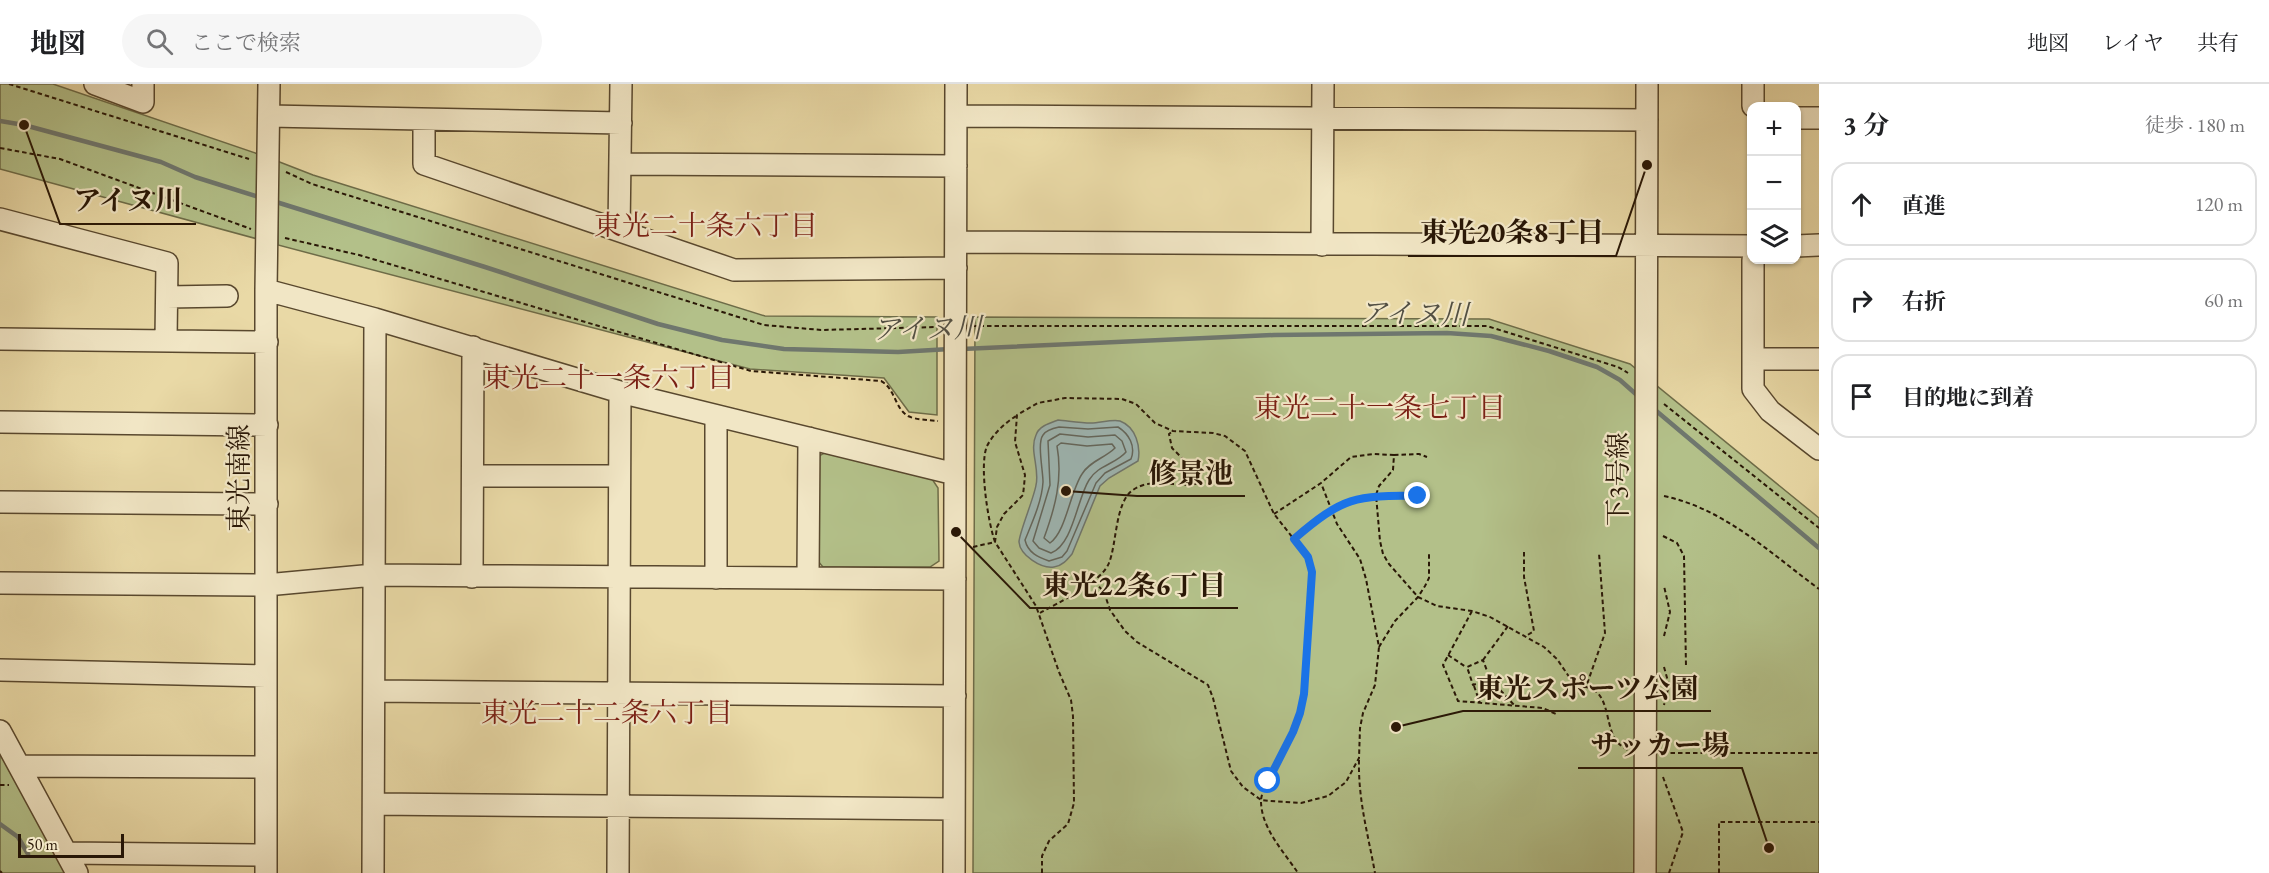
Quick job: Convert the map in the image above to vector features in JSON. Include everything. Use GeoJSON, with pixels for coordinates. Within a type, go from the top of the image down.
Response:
{"type":"FeatureCollection","features":[{"type":"Feature","properties":{"kind":"street"},"geometry":{"type":"LineString","coordinates":[[95,84],[143,102],[143,84]]}},
{"type":"Feature","properties":{"kind":"street","name":"東光南線"},"geometry":{"type":"LineString","coordinates":[[266,864],[266,290],[269,84]]}},
{"type":"Feature","properties":{"kind":"street"},"geometry":{"type":"LineString","coordinates":[[619,230],[621,84]]}},
{"type":"Feature","properties":{"kind":"street"},"geometry":{"type":"LineString","coordinates":[[954,873],[956,84]]}},
{"type":"Feature","properties":{"kind":"street"},"geometry":{"type":"LineString","coordinates":[[1322,245],[1323,84]]}},
{"type":"Feature","properties":{"kind":"street","name":"下3号線"},"geometry":{"type":"LineString","coordinates":[[1645,873],[1645,753],[1657,539],[1646,496],[1647,84]]}},
{"type":"Feature","properties":{"kind":"street"},"geometry":{"type":"LineString","coordinates":[[1753,84],[1753,102]]}},
{"type":"Feature","properties":{"kind":"street"},"geometry":{"type":"LineString","coordinates":[[269,116],[621,123]]}},
{"type":"Feature","properties":{"kind":"street"},"geometry":{"type":"LineString","coordinates":[[956,116],[1647,120]]}},
{"type":"Feature","properties":{"kind":"street"},"geometry":{"type":"LineString","coordinates":[[1801,118],[1819,118]]}},
{"type":"Feature","properties":{"kind":"street"},"geometry":{"type":"LineString","coordinates":[[424,120],[424,164],[734,270],[956,268]]}},
{"type":"Feature","properties":{"kind":"street"},"geometry":{"type":"LineString","coordinates":[[621,164],[956,166]]}},
{"type":"Feature","properties":{"kind":"street"},"geometry":{"type":"LineString","coordinates":[[0,219],[167,263],[166,340]]}},
{"type":"Feature","properties":{"kind":"street"},"geometry":{"type":"LineString","coordinates":[[956,242],[1747,246]]}},
{"type":"Feature","properties":{"kind":"street"},"geometry":{"type":"LineString","coordinates":[[1801,246],[1819,245]]}},
{"type":"Feature","properties":{"kind":"street"},"geometry":{"type":"LineString","coordinates":[[1753,264],[1753,389],[1770,411],[1819,449]]}},
{"type":"Feature","properties":{"kind":"street"},"geometry":{"type":"LineString","coordinates":[[266,290],[375,318],[620,392],[955,474]]}},
{"type":"Feature","properties":{"kind":"street"},"geometry":{"type":"LineString","coordinates":[[167,297],[227,296]]}},
{"type":"Feature","properties":{"kind":"street"},"geometry":{"type":"LineString","coordinates":[[373,873],[375,318]]}},
{"type":"Feature","properties":{"kind":"street"},"geometry":{"type":"LineString","coordinates":[[0,339],[267,342]]}},
{"type":"Feature","properties":{"kind":"street"},"geometry":{"type":"LineString","coordinates":[[472,577],[473,347]]}},
{"type":"Feature","properties":{"kind":"street"},"geometry":{"type":"LineString","coordinates":[[1753,359],[1819,359]]}},
{"type":"Feature","properties":{"kind":"street"},"geometry":{"type":"LineString","coordinates":[[618,873],[620,392]]}},
{"type":"Feature","properties":{"kind":"street"},"geometry":{"type":"LineString","coordinates":[[716,416],[716,578]]}},
{"type":"Feature","properties":{"kind":"street"},"geometry":{"type":"LineString","coordinates":[[0,422],[267,425]]}},
{"type":"Feature","properties":{"kind":"street"},"geometry":{"type":"LineString","coordinates":[[808,578],[809,438]]}},
{"type":"Feature","properties":{"kind":"street"},"geometry":{"type":"LineString","coordinates":[[473,476],[618,476]]}},
{"type":"Feature","properties":{"kind":"street"},"geometry":{"type":"LineString","coordinates":[[0,502],[267,504]]}},
{"type":"Feature","properties":{"kind":"street"},"geometry":{"type":"LineString","coordinates":[[0,583],[266,585],[374,575],[955,579]]}},
{"type":"Feature","properties":{"kind":"street"},"geometry":{"type":"LineString","coordinates":[[0,670],[266,676]]}},
{"type":"Feature","properties":{"kind":"street"},"geometry":{"type":"LineString","coordinates":[[374,691],[955,696]]}},
{"type":"Feature","properties":{"kind":"street"},"geometry":{"type":"LineString","coordinates":[[0,731],[77,873]]}},
{"type":"Feature","properties":{"kind":"street"},"geometry":{"type":"LineString","coordinates":[[19,766],[265,767]]}},
{"type":"Feature","properties":{"kind":"street"},"geometry":{"type":"LineString","coordinates":[[374,804],[954,809]]}},
{"type":"Feature","properties":{"kind":"street"},"geometry":{"type":"LineString","coordinates":[[67,853],[266,864]]}},
{"type":"Feature","properties":{"kind":"path"},"geometry":{"type":"LineString","coordinates":[[9,84],[136,122],[268,170],[764,325],[821,330],[1487,326],[1618,367],[1645,393],[1819,528]]}},
{"type":"Feature","properties":{"kind":"path"},"geometry":{"type":"LineString","coordinates":[[0,148],[60,159],[249,228],[267,229],[359,255],[751,370],[881,381],[889,386],[905,414],[911,418],[955,424]]}},
{"type":"Feature","properties":{"kind":"path"},"geometry":{"type":"LineString","coordinates":[[1042,873],[1042,856],[1049,841],[1068,824],[1072,816],[1074,738],[1071,700],[1039,614],[995,542],[987,513],[985,454],[992,439],[1008,421],[1038,403],[1065,398],[1122,399],[1136,404],[1155,423],[1173,431],[1213,433],[1225,436],[1245,451],[1274,514],[1308,557],[1312,572],[1304,694],[1293,732],[1261,800],[1266,825],[1298,873]]}},
{"type":"Feature","properties":{"kind":"path"},"geometry":{"type":"LineString","coordinates":[[995,542],[997,527],[1004,514],[1023,495],[1025,475],[1015,442],[1017,415]]}},
{"type":"Feature","properties":{"kind":"path"},"geometry":{"type":"LineString","coordinates":[[1039,614],[1094,581],[1109,563],[1123,501],[1134,489],[1153,483],[1184,485],[1200,483],[1201,477],[1172,448],[1169,434],[1173,431]]}},
{"type":"Feature","properties":{"kind":"path"},"geometry":{"type":"LineString","coordinates":[[1274,514],[1321,483],[1351,457],[1374,453],[1419,454],[1427,457]]}},
{"type":"Feature","properties":{"kind":"path"},"geometry":{"type":"LineString","coordinates":[[1394,455],[1394,470],[1379,486],[1376,495],[1380,541],[1383,554],[1389,564],[1418,597],[1437,606],[1472,611],[1508,626],[1557,658],[1576,687],[1593,688],[1601,697],[1617,743],[1630,752],[1645,753],[1819,753]]}},
{"type":"Feature","properties":{"kind":"path"},"geometry":{"type":"LineString","coordinates":[[1321,483],[1337,524],[1360,560],[1366,579],[1378,647],[1375,686],[1363,713],[1360,728],[1359,758],[1360,805],[1375,873]]}},
{"type":"Feature","properties":{"kind":"path"},"geometry":{"type":"LineString","coordinates":[[1294,539],[1332,508],[1353,499],[1376,495],[1426,495]]}},
{"type":"Feature","properties":{"kind":"path"},"geometry":{"type":"LineString","coordinates":[[1646,496],[1664,496],[1689,501],[1726,520],[1819,589]]}},
{"type":"Feature","properties":{"kind":"path"},"geometry":{"type":"LineString","coordinates":[[1657,539],[1677,543],[1684,556],[1686,667]]}},
{"type":"Feature","properties":{"kind":"path"},"geometry":{"type":"LineString","coordinates":[[956,550],[995,542]]}},
{"type":"Feature","properties":{"kind":"path"},"geometry":{"type":"LineString","coordinates":[[1524,552],[1524,577],[1534,632],[1526,636]]}},
{"type":"Feature","properties":{"kind":"path"},"geometry":{"type":"LineString","coordinates":[[1378,647],[1395,621],[1418,597],[1429,578],[1429,553]]}},
{"type":"Feature","properties":{"kind":"path"},"geometry":{"type":"LineString","coordinates":[[1586,687],[1605,633],[1599,553]]}},
{"type":"Feature","properties":{"kind":"path"},"geometry":{"type":"LineString","coordinates":[[1094,581],[1104,592],[1110,610],[1125,632],[1137,642],[1208,685],[1231,771],[1243,787],[1261,800],[1301,803],[1328,796],[1346,783],[1359,758]]}},
{"type":"Feature","properties":{"kind":"path"},"geometry":{"type":"LineString","coordinates":[[1662,643],[1670,612],[1664,585]]}},
{"type":"Feature","properties":{"kind":"path"},"geometry":{"type":"LineString","coordinates":[[1472,611],[1443,665],[1458,701],[1543,708],[1557,715]]}},
{"type":"Feature","properties":{"kind":"path"},"geometry":{"type":"LineString","coordinates":[[1467,668],[1483,660],[1508,626]]}},
{"type":"Feature","properties":{"kind":"path"},"geometry":{"type":"LineString","coordinates":[[1449,655],[1467,668],[1480,703]]}},
{"type":"Feature","properties":{"kind":"path"},"geometry":{"type":"LineString","coordinates":[[1483,660],[1490,679],[1515,706]]}},
{"type":"Feature","properties":{"kind":"path"},"geometry":{"type":"LineString","coordinates":[[1663,664],[1669,685],[1664,706]]}},
{"type":"Feature","properties":{"kind":"path"},"geometry":{"type":"LineString","coordinates":[[1473,685],[1490,679]]}},
{"type":"Feature","properties":{"kind":"path"},"geometry":{"type":"LineString","coordinates":[[1662,773],[1683,832],[1669,873]]}},
{"type":"Feature","properties":{"kind":"path"},"geometry":{"type":"LineString","coordinates":[[1719,873],[1719,822],[1819,822]]}},
{"type":"Feature","properties":{"kind":"green space"},"geometry":{"type":"Polygon","coordinates":[[[0,84],[53,84],[261,155],[261,240],[0,169],[0,84]]]}},
{"type":"Feature","properties":{"kind":"green space"},"geometry":{"type":"Polygon","coordinates":[[[277,161],[313,175],[765,316],[937,317],[937,415],[909,412],[884,378],[750,369],[278,245],[277,161]]]}},
{"type":"Feature","properties":{"kind":"green space"},"geometry":{"type":"Polygon","coordinates":[[[975,317],[1489,319],[1630,364],[1819,518],[1819,873],[973,873],[975,317]]]}},
{"type":"Feature","properties":{"kind":"green space"},"geometry":{"type":"Polygon","coordinates":[[[828,451],[932,479],[938,488],[939,561],[930,567],[823,567],[817,560],[817,457],[828,451]]]}},
{"type":"Feature","properties":{"kind":"green space"},"geometry":{"type":"Polygon","coordinates":[[[0,750],[69,873],[0,873],[0,750]]]}},
{"type":"Feature","properties":{"kind":"water"},"geometry":{"type":"Polygon","coordinates":[[[1058,420],[1091,423],[1120,421],[1134,433],[1139,456],[1138,461],[1100,486],[1072,554],[1059,565],[1049,567],[1027,556],[1019,542],[1037,479],[1034,441],[1037,432],[1042,427],[1058,420]]]}},
{"type":"Feature","properties":{"kind":"waterway","name":"アイヌ川"},"geometry":{"type":"LineString","coordinates":[[0,121],[24,125],[161,162],[195,177],[262,198]]}},
{"type":"Feature","properties":{"kind":"waterway","name":"アイヌ川"},"geometry":{"type":"LineString","coordinates":[[273,201],[658,324],[722,340],[784,349],[898,352],[950,349]]}},
{"type":"Feature","properties":{"kind":"waterway","name":"アイヌ川"},"geometry":{"type":"LineString","coordinates":[[962,349],[1274,335],[1447,333],[1491,336],[1549,351],[1597,367],[1620,380],[1638,396]]}},
{"type":"Feature","properties":{"kind":"waterway","name":"アイヌ川"},"geometry":{"type":"LineString","coordinates":[[1654,409],[1819,548]]}},
{"type":"Feature","properties":{"kind":"waterway"},"geometry":{"type":"LineString","coordinates":[[0,824],[18,837],[28,854]]}},
{"type":"Feature","properties":{"kind":"place","name":"アイヌ川"},"geometry":{"type":"Point","coordinates":[24,125]}},
{"type":"Feature","properties":{"kind":"place","name":"東光20条8丁目"},"geometry":{"type":"Point","coordinates":[1647,165]}},
{"type":"Feature","properties":{"kind":"place","name":"修景池"},"geometry":{"type":"Point","coordinates":[1066,491]}},
{"type":"Feature","properties":{"kind":"place","name":"東光22条6丁目"},"geometry":{"type":"Point","coordinates":[956,532]}},
{"type":"Feature","properties":{"kind":"place","name":"東光スポーツ公園"},"geometry":{"type":"Point","coordinates":[1396,727]}},
{"type":"Feature","properties":{"kind":"place","name":"サッカー場"},"geometry":{"type":"Point","coordinates":[1769,848]}},
{"type":"Feature","properties":{"kind":"district","name":"東光二十条六丁目"},"geometry":{"type":"Point","coordinates":[706,225]}},
{"type":"Feature","properties":{"kind":"district","name":"東光二十一条六丁目"},"geometry":{"type":"Point","coordinates":[609,377]}},
{"type":"Feature","properties":{"kind":"district","name":"東光二十一条七丁目"},"geometry":{"type":"Point","coordinates":[1380,407]}},
{"type":"Feature","properties":{"kind":"district","name":"東光二十二条六丁目"},"geometry":{"type":"Point","coordinates":[607,712]}},
{"type":"Feature","properties":{"kind":"route"},"geometry":{"type":"LineString","coordinates":[[1268,781],[1293,732],[1304,694],[1312,572],[1308,557],[1294,539],[1321,515],[1353,499],[1376,495],[1418,496]]}}]}
